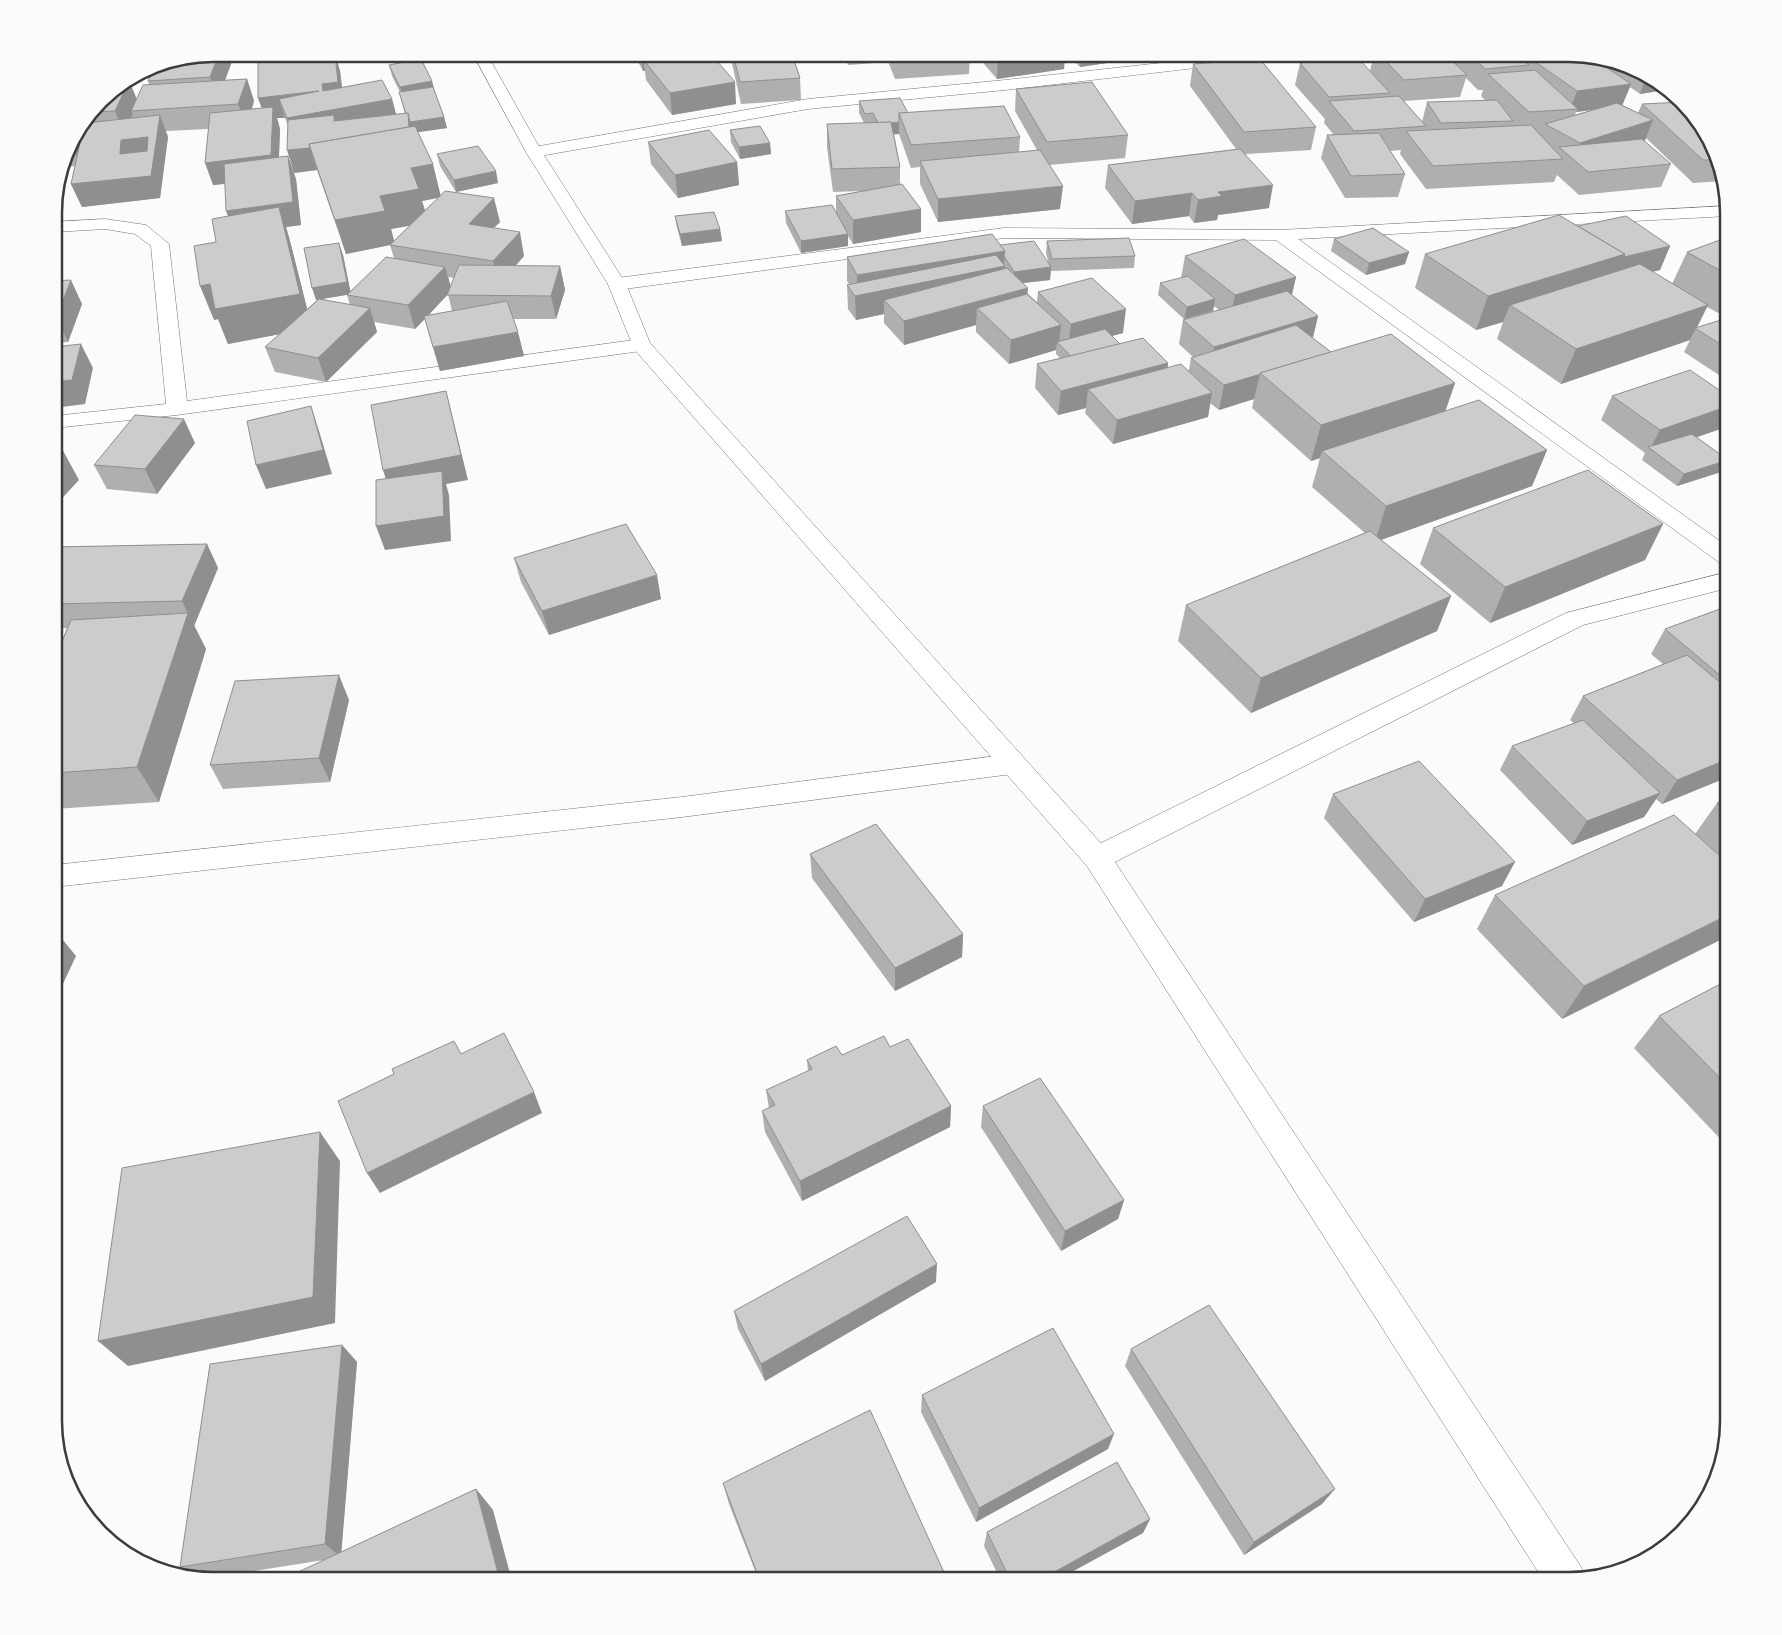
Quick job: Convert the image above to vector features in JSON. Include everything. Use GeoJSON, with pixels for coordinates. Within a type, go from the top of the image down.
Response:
{"type":"FeatureCollection","features":[{"type":"Feature","properties":{"kind":"street"},"geometry":{"type":"LineString","coordinates":[[534,152],[808,104],[1015,84],[1208,62]]}},
{"type":"Feature","properties":{"kind":"street"},"geometry":{"type":"LineString","coordinates":[[485,63],[534,152],[617,284],[641,345],[1012,764],[1098,858],[1561,1572]]}},
{"type":"Feature","properties":{"kind":"street"},"geometry":{"type":"LineString","coordinates":[[617,284],[1004,233],[1280,235],[1719,211]]}},
{"type":"Feature","properties":{"kind":"street"},"geometry":{"type":"LineString","coordinates":[[63,226],[105,224],[140,229],[160,244],[177,409]]}},
{"type":"Feature","properties":{"kind":"street"},"geometry":{"type":"LineString","coordinates":[[1280,235],[1719,552]]}},
{"type":"Feature","properties":{"kind":"street"},"geometry":{"type":"LineString","coordinates":[[63,421],[177,409],[641,345]]}},
{"type":"Feature","properties":{"kind":"street"},"geometry":{"type":"LineString","coordinates":[[1098,858],[1575,619],[1719,582]]}},
{"type":"Feature","properties":{"kind":"street"},"geometry":{"type":"LineString","coordinates":[[63,875],[682,807],[1012,764]]}},
{"type":"Feature","properties":{"kind":"building"},"geometry":{"type":"Polygon","coordinates":[[[1263,62],[1316,127],[1244,132],[1193,64],[1263,62]]]}},
{"type":"Feature","properties":{"kind":"building"},"geometry":{"type":"Polygon","coordinates":[[[1362,62],[1390,93],[1329,97],[1300,63],[1362,62]]]}},
{"type":"Feature","properties":{"kind":"building"},"geometry":{"type":"Polygon","coordinates":[[[1387,62],[1453,62],[1467,75],[1404,80],[1387,62]]]}},
{"type":"Feature","properties":{"kind":"building"},"geometry":{"type":"Polygon","coordinates":[[[1478,62],[1525,62],[1529,65],[1485,69],[1478,62]]]}},
{"type":"Feature","properties":{"kind":"building"},"geometry":{"type":"Polygon","coordinates":[[[1535,62],[1568,62],[1598,65],[1607,68],[1631,84],[1577,91],[1535,62]]]}},
{"type":"Feature","properties":{"kind":"building"},"geometry":{"type":"Polygon","coordinates":[[[215,63],[210,77],[148,81],[150,77],[184,65],[215,63]]]}},
{"type":"Feature","properties":{"kind":"building"},"geometry":{"type":"Polygon","coordinates":[[[258,63],[336,63],[338,82],[322,84],[323,91],[382,80],[392,99],[287,118],[279,99],[319,91],[258,98],[258,63]]]}},
{"type":"Feature","properties":{"kind":"building"},"geometry":{"type":"Polygon","coordinates":[[[423,63],[432,81],[400,87],[389,65],[423,63]]]}},
{"type":"Feature","properties":{"kind":"building"},"geometry":{"type":"Polygon","coordinates":[[[646,63],[718,63],[735,82],[670,93],[646,63]]]}},
{"type":"Feature","properties":{"kind":"building"},"geometry":{"type":"Polygon","coordinates":[[[735,63],[795,63],[800,78],[740,82],[735,63]]]}},
{"type":"Feature","properties":{"kind":"building"},"geometry":{"type":"Polygon","coordinates":[[[1535,70],[1578,109],[1529,112],[1488,74],[1535,70]]]}},
{"type":"Feature","properties":{"kind":"building"},"geometry":{"type":"Polygon","coordinates":[[[247,79],[238,104],[131,111],[143,85],[247,79]]]}},
{"type":"Feature","properties":{"kind":"building"},"geometry":{"type":"Polygon","coordinates":[[[1092,82],[1128,135],[1047,142],[1016,89],[1092,82]]]}},
{"type":"Feature","properties":{"kind":"building"},"geometry":{"type":"Polygon","coordinates":[[[433,87],[444,117],[410,122],[399,92],[433,87]]]}},
{"type":"Feature","properties":{"kind":"building"},"geometry":{"type":"Polygon","coordinates":[[[123,93],[115,111],[103,112],[123,93]]]}},
{"type":"Feature","properties":{"kind":"building"},"geometry":{"type":"Polygon","coordinates":[[[1399,96],[1426,126],[1354,131],[1329,101],[1399,96]]]}},
{"type":"Feature","properties":{"kind":"building"},"geometry":{"type":"Polygon","coordinates":[[[900,98],[908,113],[899,113],[899,122],[891,123],[878,123],[873,113],[865,114],[859,101],[900,98]]]}},
{"type":"Feature","properties":{"kind":"building"},"geometry":{"type":"Polygon","coordinates":[[[1497,100],[1513,121],[1441,123],[1427,102],[1497,100]]]}},
{"type":"Feature","properties":{"kind":"building"},"geometry":{"type":"Polygon","coordinates":[[[1617,103],[1653,120],[1580,143],[1545,124],[1617,103]]]}},
{"type":"Feature","properties":{"kind":"building"},"geometry":{"type":"Polygon","coordinates":[[[1670,103],[1682,114],[1694,130],[1709,160],[1703,160],[1642,104],[1670,103]]]}},
{"type":"Feature","properties":{"kind":"building"},"geometry":{"type":"Polygon","coordinates":[[[1004,106],[1020,137],[911,145],[899,113],[1004,106]]]}},
{"type":"Feature","properties":{"kind":"building"},"geometry":{"type":"Polygon","coordinates":[[[273,107],[271,155],[205,163],[210,113],[273,107]]]}},
{"type":"Feature","properties":{"kind":"building"},"geometry":{"type":"Polygon","coordinates":[[[408,113],[409,127],[309,144],[310,148],[287,150],[288,120],[334,115],[334,121],[408,113]]]}},
{"type":"Feature","properties":{"kind":"building"},"geometry":{"type":"Polygon","coordinates":[[[160,115],[151,176],[71,184],[80,144],[94,122],[160,115]],[[148,137],[121,140],[120,154],[147,151],[148,137]]]}},
{"type":"Feature","properties":{"kind":"building"},"geometry":{"type":"Polygon","coordinates":[[[891,122],[900,167],[832,169],[827,124],[891,122]]]}},
{"type":"Feature","properties":{"kind":"building"},"geometry":{"type":"Polygon","coordinates":[[[1531,125],[1563,159],[1433,166],[1406,131],[1531,125]]]}},
{"type":"Feature","properties":{"kind":"building"},"geometry":{"type":"Polygon","coordinates":[[[415,126],[433,164],[411,168],[419,189],[380,196],[385,211],[335,220],[309,144],[415,126]]]}},
{"type":"Feature","properties":{"kind":"building"},"geometry":{"type":"Polygon","coordinates":[[[760,126],[770,143],[739,147],[730,130],[760,126]]]}},
{"type":"Feature","properties":{"kind":"building"},"geometry":{"type":"Polygon","coordinates":[[[709,130],[737,162],[675,175],[648,142],[709,130]]]}},
{"type":"Feature","properties":{"kind":"building"},"geometry":{"type":"Polygon","coordinates":[[[1379,133],[1405,174],[1351,176],[1327,135],[1379,133]]]}},
{"type":"Feature","properties":{"kind":"building"},"geometry":{"type":"Polygon","coordinates":[[[1642,139],[1671,164],[1588,172],[1559,147],[1642,139]]]}},
{"type":"Feature","properties":{"kind":"building"},"geometry":{"type":"Polygon","coordinates":[[[478,146],[496,171],[454,180],[437,154],[478,146]]]}},
{"type":"Feature","properties":{"kind":"building"},"geometry":{"type":"Polygon","coordinates":[[[1240,149],[1273,185],[1218,192],[1222,196],[1198,200],[1192,193],[1135,201],[1108,165],[1240,149]]]}},
{"type":"Feature","properties":{"kind":"building"},"geometry":{"type":"Polygon","coordinates":[[[1040,150],[1063,186],[938,199],[920,161],[1040,150]]]}},
{"type":"Feature","properties":{"kind":"building"},"geometry":{"type":"Polygon","coordinates":[[[288,156],[293,202],[226,211],[224,164],[288,156]]]}},
{"type":"Feature","properties":{"kind":"building"},"geometry":{"type":"Polygon","coordinates":[[[902,184],[921,209],[853,220],[836,196],[902,184]]]}},
{"type":"Feature","properties":{"kind":"building"},"geometry":{"type":"Polygon","coordinates":[[[445,191],[494,198],[469,224],[520,232],[493,261],[390,245],[445,191]]]}},
{"type":"Feature","properties":{"kind":"building"},"geometry":{"type":"Polygon","coordinates":[[[832,205],[848,234],[801,241],[785,211],[832,205]]]}},
{"type":"Feature","properties":{"kind":"building"},"geometry":{"type":"Polygon","coordinates":[[[279,207],[300,294],[215,309],[210,284],[200,286],[194,246],[216,242],[212,219],[279,207]]]}},
{"type":"Feature","properties":{"kind":"building"},"geometry":{"type":"Polygon","coordinates":[[[714,212],[720,229],[680,234],[675,216],[714,212]]]}},
{"type":"Feature","properties":{"kind":"building"},"geometry":{"type":"Polygon","coordinates":[[[1559,215],[1625,254],[1488,296],[1425,254],[1559,215]]]}},
{"type":"Feature","properties":{"kind":"building"},"geometry":{"type":"Polygon","coordinates":[[[1626,216],[1670,246],[1624,257],[1625,254],[1578,226],[1626,216]]]}},
{"type":"Feature","properties":{"kind":"building"},"geometry":{"type":"Polygon","coordinates":[[[1373,228],[1409,252],[1369,263],[1334,239],[1373,228]]]}},
{"type":"Feature","properties":{"kind":"building"},"geometry":{"type":"Polygon","coordinates":[[[992,234],[1005,251],[857,275],[847,257],[992,234]]]}},
{"type":"Feature","properties":{"kind":"building"},"geometry":{"type":"Polygon","coordinates":[[[1129,238],[1135,256],[1052,259],[1047,241],[1129,238]]]}},
{"type":"Feature","properties":{"kind":"building"},"geometry":{"type":"Polygon","coordinates":[[[1244,239],[1296,277],[1235,295],[1185,256],[1244,239]]]}},
{"type":"Feature","properties":{"kind":"building"},"geometry":{"type":"Polygon","coordinates":[[[1719,240],[1719,270],[1687,252],[1719,240]]]}},
{"type":"Feature","properties":{"kind":"building"},"geometry":{"type":"Polygon","coordinates":[[[1034,241],[1051,267],[1014,272],[1004,256],[1005,251],[1000,245],[1034,241]]]}},
{"type":"Feature","properties":{"kind":"building"},"geometry":{"type":"Polygon","coordinates":[[[339,243],[347,282],[312,288],[304,248],[339,243]]]}},
{"type":"Feature","properties":{"kind":"building"},"geometry":{"type":"Polygon","coordinates":[[[996,255],[1005,266],[855,296],[847,285],[996,255]]]}},
{"type":"Feature","properties":{"kind":"building"},"geometry":{"type":"Polygon","coordinates":[[[386,257],[445,267],[408,305],[347,295],[386,257]]]}},
{"type":"Feature","properties":{"kind":"building"},"geometry":{"type":"Polygon","coordinates":[[[1640,264],[1708,305],[1576,349],[1510,305],[1640,264]]]}},
{"type":"Feature","properties":{"kind":"building"},"geometry":{"type":"Polygon","coordinates":[[[459,265],[560,266],[551,296],[447,295],[459,265]]]}},
{"type":"Feature","properties":{"kind":"building"},"geometry":{"type":"Polygon","coordinates":[[[1007,268],[1028,288],[904,321],[884,300],[1007,268]]]}},
{"type":"Feature","properties":{"kind":"building"},"geometry":{"type":"Polygon","coordinates":[[[1188,276],[1215,299],[1187,307],[1160,283],[1188,276]]]}},
{"type":"Feature","properties":{"kind":"building"},"geometry":{"type":"Polygon","coordinates":[[[1092,278],[1126,309],[1071,324],[1038,292],[1092,278]]]}},
{"type":"Feature","properties":{"kind":"building"},"geometry":{"type":"Polygon","coordinates":[[[63,280],[71,280],[63,300],[63,280]]]}},
{"type":"Feature","properties":{"kind":"building"},"geometry":{"type":"Polygon","coordinates":[[[1287,291],[1318,316],[1214,347],[1183,320],[1287,291]]]}},
{"type":"Feature","properties":{"kind":"building"},"geometry":{"type":"Polygon","coordinates":[[[1027,294],[1061,325],[1011,340],[977,308],[1027,294]]]}},
{"type":"Feature","properties":{"kind":"building"},"geometry":{"type":"Polygon","coordinates":[[[319,299],[370,308],[318,358],[265,347],[319,299]]]}},
{"type":"Feature","properties":{"kind":"building"},"geometry":{"type":"Polygon","coordinates":[[[507,301],[518,332],[433,347],[424,316],[507,301]]]}},
{"type":"Feature","properties":{"kind":"building"},"geometry":{"type":"Polygon","coordinates":[[[1719,321],[1719,343],[1695,328],[1719,321]]]}},
{"type":"Feature","properties":{"kind":"building"},"geometry":{"type":"Polygon","coordinates":[[[1296,325],[1331,352],[1224,385],[1191,358],[1296,325]]]}},
{"type":"Feature","properties":{"kind":"building"},"geometry":{"type":"Polygon","coordinates":[[[1105,329],[1120,344],[1071,356],[1057,342],[1105,329]]]}},
{"type":"Feature","properties":{"kind":"building"},"geometry":{"type":"Polygon","coordinates":[[[1391,334],[1455,383],[1321,425],[1260,373],[1391,334]]]}},
{"type":"Feature","properties":{"kind":"building"},"geometry":{"type":"Polygon","coordinates":[[[1143,338],[1168,363],[1061,391],[1037,364],[1143,338]]]}},
{"type":"Feature","properties":{"kind":"building"},"geometry":{"type":"Polygon","coordinates":[[[81,344],[72,380],[63,381],[63,346],[81,344]]]}},
{"type":"Feature","properties":{"kind":"building"},"geometry":{"type":"Polygon","coordinates":[[[1181,364],[1212,393],[1117,420],[1088,389],[1181,364]]]}},
{"type":"Feature","properties":{"kind":"building"},"geometry":{"type":"Polygon","coordinates":[[[1690,370],[1719,390],[1719,409],[1660,430],[1612,396],[1690,370]]]}},
{"type":"Feature","properties":{"kind":"building"},"geometry":{"type":"Polygon","coordinates":[[[446,391],[461,455],[383,470],[371,405],[446,391]]]}},
{"type":"Feature","properties":{"kind":"building"},"geometry":{"type":"Polygon","coordinates":[[[1479,400],[1547,450],[1386,506],[1322,451],[1479,400]]]}},
{"type":"Feature","properties":{"kind":"building"},"geometry":{"type":"Polygon","coordinates":[[[311,406],[323,450],[256,465],[247,421],[311,406]]]}},
{"type":"Feature","properties":{"kind":"building"},"geometry":{"type":"Polygon","coordinates":[[[135,415],[184,419],[145,469],[94,465],[135,415]]]}},
{"type":"Feature","properties":{"kind":"building"},"geometry":{"type":"Polygon","coordinates":[[[1692,434],[1719,454],[1719,463],[1684,474],[1648,447],[1692,434]]]}},
{"type":"Feature","properties":{"kind":"building"},"geometry":{"type":"Polygon","coordinates":[[[1588,470],[1663,524],[1505,587],[1433,528],[1588,470]]]}},
{"type":"Feature","properties":{"kind":"building"},"geometry":{"type":"Polygon","coordinates":[[[442,471],[444,516],[376,526],[376,480],[442,471]]]}},
{"type":"Feature","properties":{"kind":"building"},"geometry":{"type":"Polygon","coordinates":[[[626,524],[657,575],[542,611],[514,558],[626,524]]]}},
{"type":"Feature","properties":{"kind":"building"},"geometry":{"type":"Polygon","coordinates":[[[1370,531],[1451,596],[1261,678],[1186,605],[1370,531]]]}},
{"type":"Feature","properties":{"kind":"building"},"geometry":{"type":"Polygon","coordinates":[[[207,544],[182,601],[63,604],[63,547],[207,544]]]}},
{"type":"Feature","properties":{"kind":"building"},"geometry":{"type":"Polygon","coordinates":[[[1719,609],[1719,675],[1665,629],[1719,609]]]}},
{"type":"Feature","properties":{"kind":"building"},"geometry":{"type":"Polygon","coordinates":[[[188,613],[137,767],[63,772],[63,639],[71,620],[188,613]]]}},
{"type":"Feature","properties":{"kind":"building"},"geometry":{"type":"Polygon","coordinates":[[[1687,655],[1719,682],[1719,763],[1677,780],[1583,696],[1687,655]]]}},
{"type":"Feature","properties":{"kind":"building"},"geometry":{"type":"Polygon","coordinates":[[[339,675],[319,758],[210,765],[235,681],[339,675]]]}},
{"type":"Feature","properties":{"kind":"building"},"geometry":{"type":"Polygon","coordinates":[[[1583,720],[1660,793],[1587,821],[1512,746],[1583,720]]]}},
{"type":"Feature","properties":{"kind":"building"},"geometry":{"type":"Polygon","coordinates":[[[1419,761],[1515,862],[1425,899],[1333,794],[1419,761]]]}},
{"type":"Feature","properties":{"kind":"building"},"geometry":{"type":"Polygon","coordinates":[[[1674,815],[1720,855],[1720,919],[1584,986],[1495,895],[1674,815]]]}},
{"type":"Feature","properties":{"kind":"building"},"geometry":{"type":"Polygon","coordinates":[[[876,824],[963,934],[895,968],[810,854],[876,824]]]}},
{"type":"Feature","properties":{"kind":"building"},"geometry":{"type":"Polygon","coordinates":[[[1720,984],[1720,1078],[1659,1016],[1720,984]]]}},
{"type":"Feature","properties":{"kind":"building"},"geometry":{"type":"Polygon","coordinates":[[[504,1033],[534,1092],[367,1173],[338,1101],[394,1074],[392,1069],[454,1041],[461,1054],[504,1033]]]}},
{"type":"Feature","properties":{"kind":"building"},"geometry":{"type":"Polygon","coordinates":[[[884,1036],[890,1047],[908,1039],[951,1106],[800,1181],[762,1111],[775,1105],[766,1090],[812,1069],[807,1060],[836,1046],[842,1055],[884,1036]]]}},
{"type":"Feature","properties":{"kind":"building"},"geometry":{"type":"Polygon","coordinates":[[[1040,1078],[1124,1200],[1065,1231],[983,1106],[1040,1078]]]}},
{"type":"Feature","properties":{"kind":"building"},"geometry":{"type":"Polygon","coordinates":[[[320,1132],[313,1297],[98,1341],[122,1168],[320,1132]]]}},
{"type":"Feature","properties":{"kind":"building"},"geometry":{"type":"Polygon","coordinates":[[[907,1216],[937,1264],[761,1364],[734,1311],[907,1216]]]}},
{"type":"Feature","properties":{"kind":"building"},"geometry":{"type":"Polygon","coordinates":[[[1209,1305],[1335,1489],[1254,1542],[1131,1349],[1209,1305]]]}},
{"type":"Feature","properties":{"kind":"building"},"geometry":{"type":"Polygon","coordinates":[[[1053,1328],[1114,1434],[979,1508],[922,1395],[1053,1328]]]}},
{"type":"Feature","properties":{"kind":"building"},"geometry":{"type":"Polygon","coordinates":[[[342,1345],[325,1544],[180,1567],[210,1364],[342,1345]]]}},
{"type":"Feature","properties":{"kind":"building"},"geometry":{"type":"Polygon","coordinates":[[[870,1410],[944,1572],[757,1572],[723,1483],[870,1410]]]}},
{"type":"Feature","properties":{"kind":"building"},"geometry":{"type":"Polygon","coordinates":[[[1117,1462],[1150,1519],[1054,1572],[1007,1572],[987,1532],[1117,1462]]]}},
{"type":"Feature","properties":{"kind":"building"},"geometry":{"type":"Polygon","coordinates":[[[476,1489],[498,1572],[298,1572],[476,1489]]]}}]}
